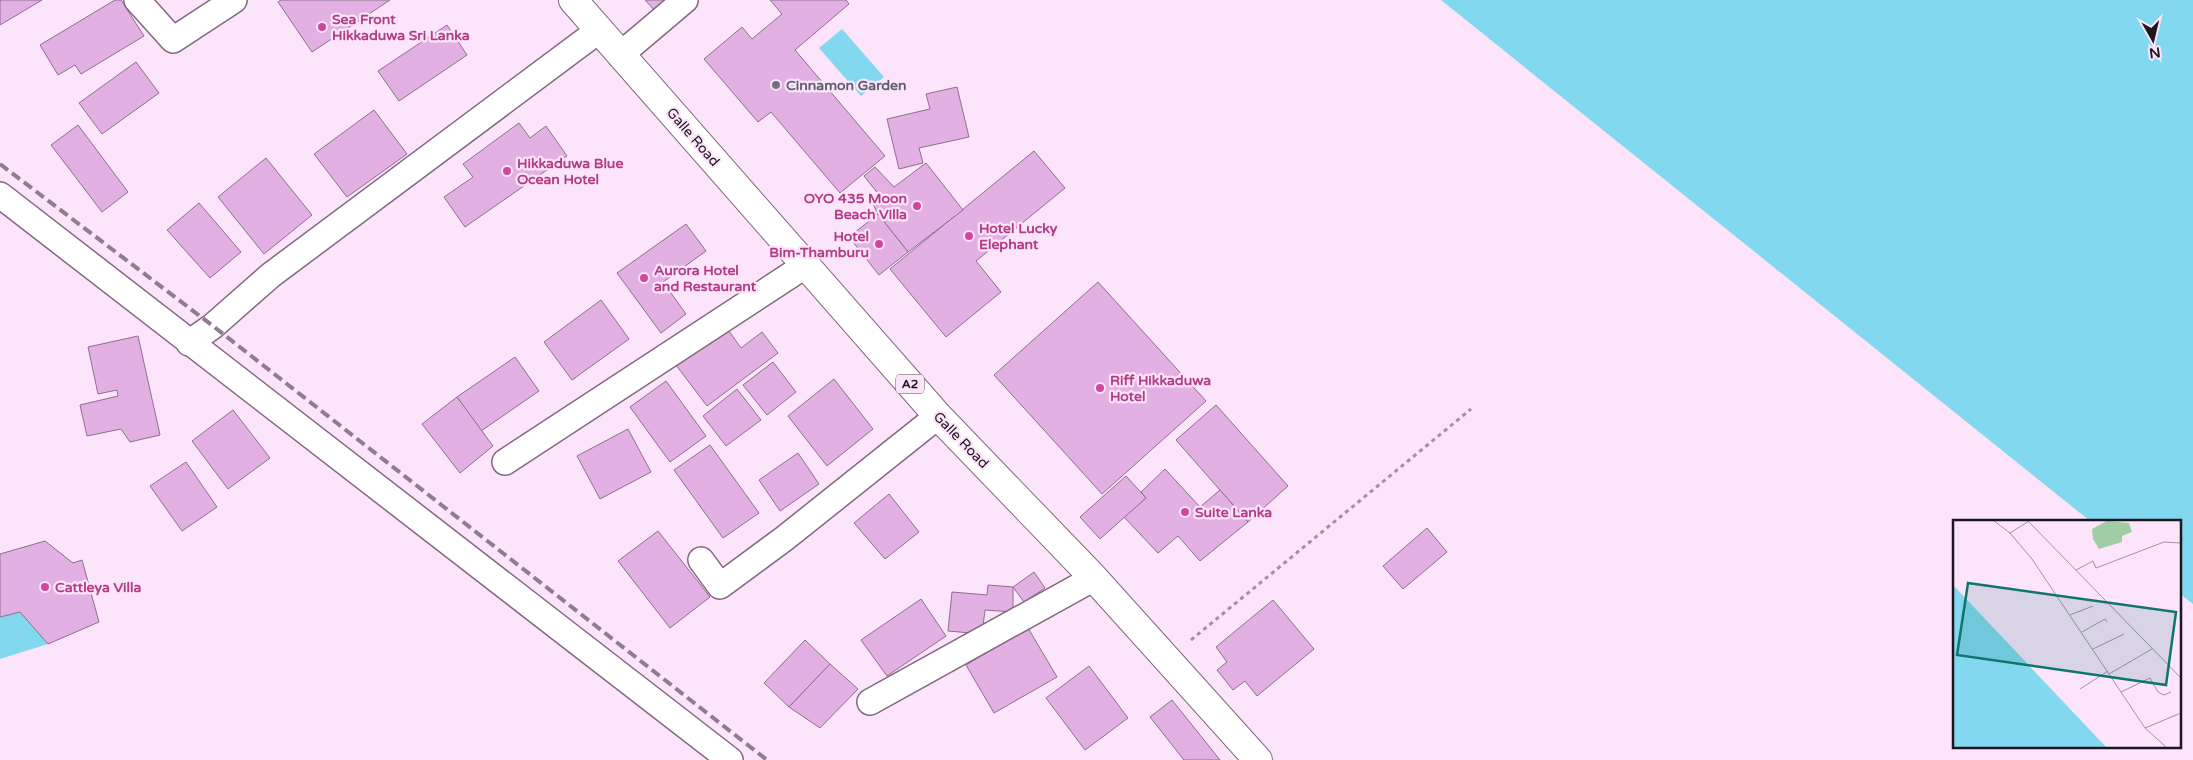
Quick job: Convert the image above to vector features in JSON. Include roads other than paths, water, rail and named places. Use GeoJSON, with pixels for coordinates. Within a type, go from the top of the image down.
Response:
{"type":"FeatureCollection","features":[{"type":"Feature","properties":{"kind":"highway","name":"Galle Road"},"geometry":{"type":"LineString","coordinates":[[573,0],[598,31],[938,416],[1094,578],[1258,760]]}},
{"type":"Feature","properties":{"kind":"street"},"geometry":{"type":"LineString","coordinates":[[136,0],[173,40],[234,0]]}},
{"type":"Feature","properties":{"kind":"street"},"geometry":{"type":"LineString","coordinates":[[620,54],[685,0]]}},
{"type":"Feature","properties":{"kind":"street"},"geometry":{"type":"LineString","coordinates":[[189,343],[213,326],[270,274],[598,31]]}},
{"type":"Feature","properties":{"kind":"street"},"geometry":{"type":"LineString","coordinates":[[0,195],[730,760]]}},
{"type":"Feature","properties":{"kind":"street"},"geometry":{"type":"LineString","coordinates":[[505,462],[806,265]]}},
{"type":"Feature","properties":{"kind":"street"},"geometry":{"type":"LineString","coordinates":[[701,560],[720,586],[785,538],[938,416]]}},
{"type":"Feature","properties":{"kind":"street"},"geometry":{"type":"LineString","coordinates":[[870,702],[1094,578]]}},
{"type":"Feature","properties":{"kind":"water"},"geometry":{"type":"Polygon","coordinates":[[[1441,0],[2193,0],[2193,604],[2180,594],[2180,520],[2089,520],[1441,0]]]}},
{"type":"Feature","properties":{"kind":"water"},"geometry":{"type":"Polygon","coordinates":[[[842,29],[884,77],[861,96],[819,48],[842,29]]]}},
{"type":"Feature","properties":{"kind":"water"},"geometry":{"type":"Polygon","coordinates":[[[20,612],[48,644],[0,659],[0,617],[20,612]]]}},
{"type":"Feature","properties":{"kind":"railway"},"geometry":{"type":"LineString","coordinates":[[0,164],[213,326],[767,760]]}},
{"type":"Feature","properties":{"kind":"place","name":"Sea Front Hikkaduwa Sri Lanka"},"geometry":{"type":"Point","coordinates":[322,27]}},
{"type":"Feature","properties":{"kind":"place","name":"Cinnamon Garden"},"geometry":{"type":"Point","coordinates":[776,85]}},
{"type":"Feature","properties":{"kind":"place","name":"Hikkaduwa Blue Ocean Hotel"},"geometry":{"type":"Point","coordinates":[507,171]}},
{"type":"Feature","properties":{"kind":"place","name":"OYO 435 Moon Beach Villa"},"geometry":{"type":"Point","coordinates":[917,206]}},
{"type":"Feature","properties":{"kind":"place","name":"Hotel Lucky Elephant"},"geometry":{"type":"Point","coordinates":[969,236]}},
{"type":"Feature","properties":{"kind":"place","name":"Hotel Bim-Thamburu"},"geometry":{"type":"Point","coordinates":[879,244]}},
{"type":"Feature","properties":{"kind":"place","name":"Aurora Hotel and Restaurant"},"geometry":{"type":"Point","coordinates":[644,278]}},
{"type":"Feature","properties":{"kind":"place","name":"Riff Hikkaduwa Hotel"},"geometry":{"type":"Point","coordinates":[1100,388]}},
{"type":"Feature","properties":{"kind":"place","name":"Suite Lanka"},"geometry":{"type":"Point","coordinates":[1185,512]}},
{"type":"Feature","properties":{"kind":"place","name":"Cattleya Villa"},"geometry":{"type":"Point","coordinates":[45,587]}}]}
